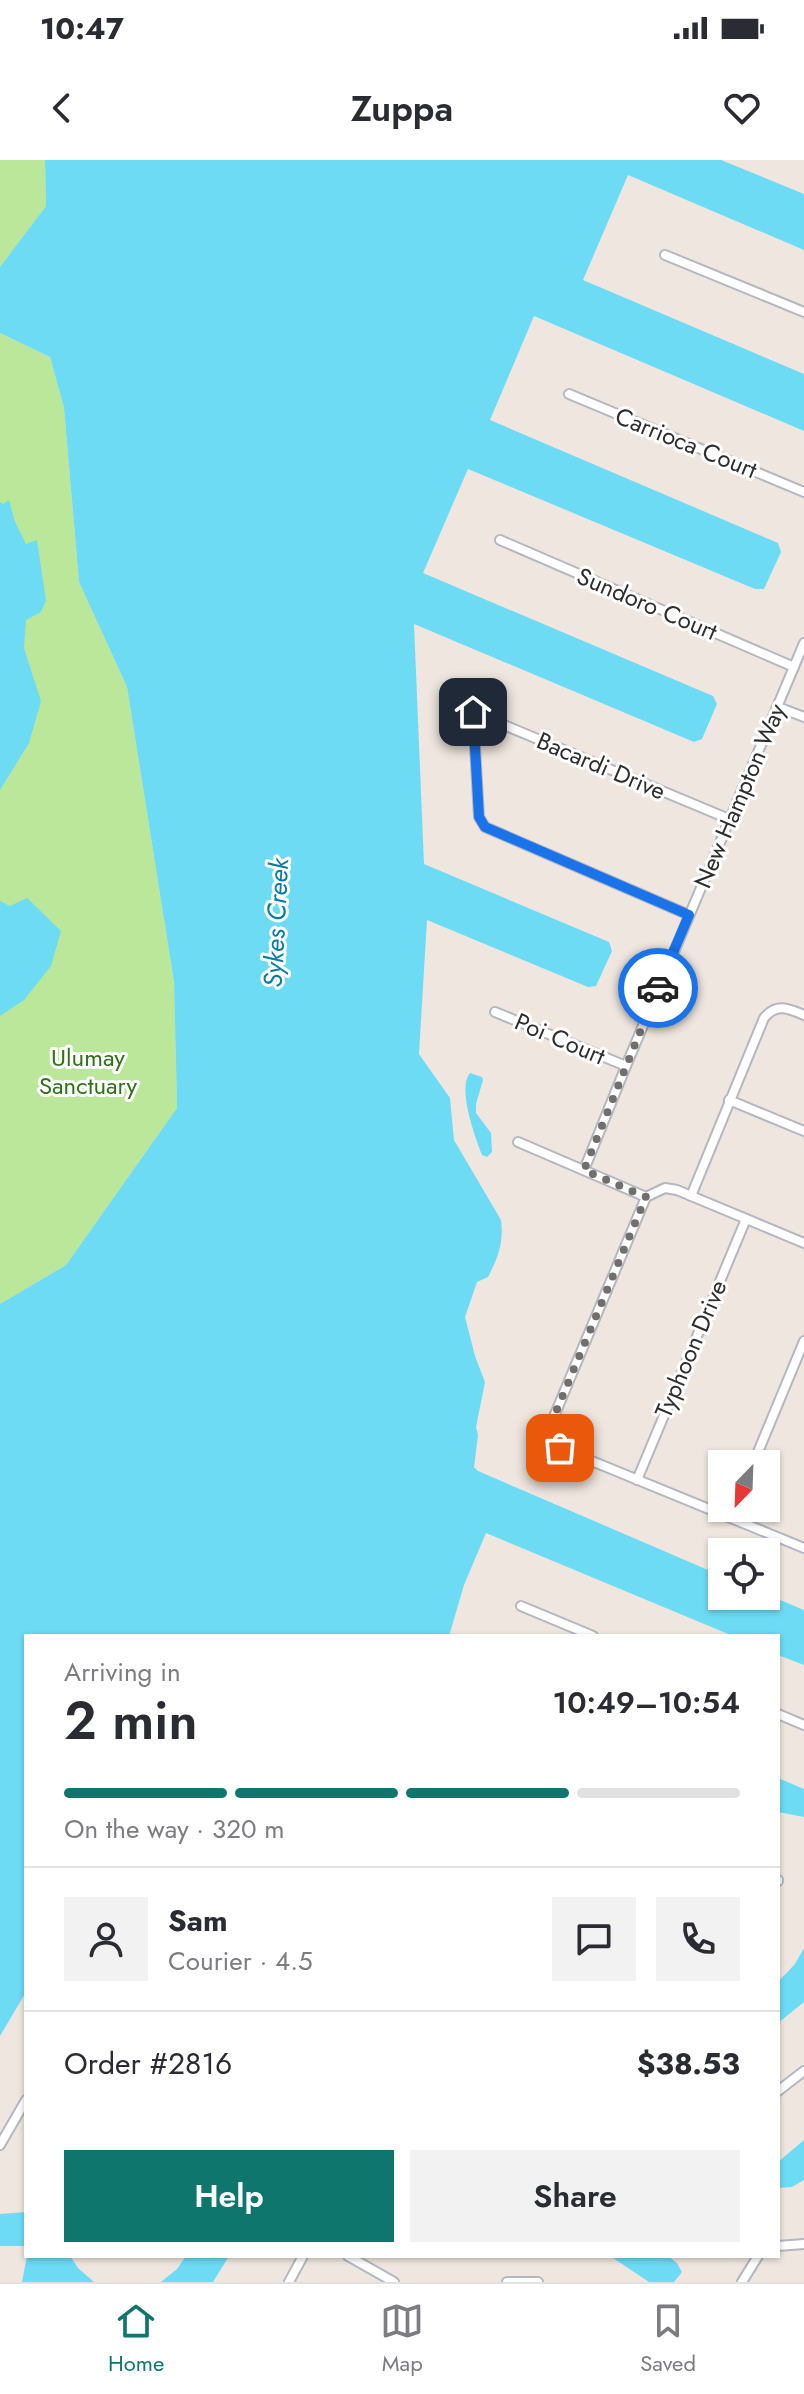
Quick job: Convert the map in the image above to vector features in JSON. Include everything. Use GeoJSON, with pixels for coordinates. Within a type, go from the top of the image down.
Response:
{"type":"FeatureCollection","features":[{"type":"Feature","properties":{"kind":"street"},"geometry":{"type":"LineString","coordinates":[[665,255],[804,312]]}},
{"type":"Feature","properties":{"kind":"street","name":"Carrioca Court"},"geometry":{"type":"LineString","coordinates":[[569,394],[804,492]]}},
{"type":"Feature","properties":{"kind":"street","name":"Sundoro Court"},"geometry":{"type":"LineString","coordinates":[[500,540],[794,667]]}},
{"type":"Feature","properties":{"kind":"street","name":"New Hampton Way"},"geometry":{"type":"LineString","coordinates":[[584,1170],[804,643]]}},
{"type":"Feature","properties":{"kind":"street"},"geometry":{"type":"LineString","coordinates":[[778,707],[804,717]]}},
{"type":"Feature","properties":{"kind":"street","name":"Bacardi Drive"},"geometry":{"type":"LineString","coordinates":[[689,915],[485,827],[479,817],[473,712],[729,819]]}},
{"type":"Feature","properties":{"kind":"street"},"geometry":{"type":"LineString","coordinates":[[691,1196],[767,1014],[777,1008],[788,1008],[804,1015]]}},
{"type":"Feature","properties":{"kind":"street","name":"Poi Court"},"geometry":{"type":"LineString","coordinates":[[495,1012],[626,1066]]}},
{"type":"Feature","properties":{"kind":"street"},"geometry":{"type":"LineString","coordinates":[[729,1100],[804,1131]]}},
{"type":"Feature","properties":{"kind":"street"},"geometry":{"type":"LineString","coordinates":[[518,1142],[646,1197]]}},
{"type":"Feature","properties":{"kind":"street"},"geometry":{"type":"LineString","coordinates":[[708,1504],[637,1480],[560,1448],[554,1442],[550,1426],[646,1197],[665,1188],[804,1243]]}},
{"type":"Feature","properties":{"kind":"street","name":"Typhoon Drive"},"geometry":{"type":"LineString","coordinates":[[637,1480],[746,1219]]}},
{"type":"Feature","properties":{"kind":"street"},"geometry":{"type":"LineString","coordinates":[[759,1450],[804,1341]]}},
{"type":"Feature","properties":{"kind":"street"},"geometry":{"type":"LineString","coordinates":[[751,1522],[804,1548]]}},
{"type":"Feature","properties":{"kind":"street"},"geometry":{"type":"LineString","coordinates":[[521,1606],[588,1634]]}},
{"type":"Feature","properties":{"kind":"street"},"geometry":{"type":"LineString","coordinates":[[780,1715],[804,1725]]}},
{"type":"Feature","properties":{"kind":"street"},"geometry":{"type":"LineString","coordinates":[[780,2089],[804,2071]]}},
{"type":"Feature","properties":{"kind":"street"},"geometry":{"type":"LineString","coordinates":[[0,2145],[24,2103]]}},
{"type":"Feature","properties":{"kind":"street"},"geometry":{"type":"LineString","coordinates":[[780,2246],[804,2244]]}},
{"type":"Feature","properties":{"kind":"street"},"geometry":{"type":"LineString","coordinates":[[289,2282],[302,2258]]}},
{"type":"Feature","properties":{"kind":"street"},"geometry":{"type":"LineString","coordinates":[[352,2258],[394,2282]]}},
{"type":"Feature","properties":{"kind":"street"},"geometry":{"type":"LineString","coordinates":[[742,2282],[757,2258]]}},
{"type":"Feature","properties":{"kind":"street"},"geometry":{"type":"LineString","coordinates":[[507,2282],[538,2282]]}},
{"type":"Feature","properties":{"kind":"green space"},"geometry":{"type":"Polygon","coordinates":[[[0,160],[45,160],[46,206],[0,267],[0,160]]]}},
{"type":"Feature","properties":{"kind":"green space","name":"Ulumay Sanctuary"},"geometry":{"type":"Polygon","coordinates":[[[0,333],[50,357],[64,408],[79,582],[127,687],[174,982],[177,1108],[66,1265],[0,1304],[0,333]]]}},
{"type":"Feature","properties":{"kind":"water","name":"Sykes Creek"},"geometry":{"type":"Polygon","coordinates":[[[45,160],[721,160],[804,194],[804,250],[628,175],[583,280],[804,374],[804,431],[534,316],[490,420],[778,543],[781,552],[764,589],[755,589],[468,469],[423,573],[713,696],[717,704],[702,739],[694,742],[414,624],[424,864],[609,942],[612,951],[596,986],[588,987],[427,920],[419,1054],[450,1098],[454,1140],[501,1220],[502,1228],[495,1263],[488,1277],[477,1282],[465,1317],[485,1382],[476,1427],[474,1467],[708,1570],[708,1610],[780,1610],[780,1600],[804,1610],[804,1665],[780,1656],[780,1634],[728,1634],[486,1533],[464,1585],[450,1634],[24,1634],[24,1995],[0,2036],[0,1304],[66,1265],[177,1108],[174,982],[127,687],[79,582],[64,408],[50,357],[0,333],[0,267],[46,206],[45,160]]]}},
{"type":"Feature","properties":{"kind":"water"},"geometry":{"type":"Polygon","coordinates":[[[9,500],[26,544],[37,540],[46,601],[41,612],[26,620],[24,648],[41,701],[29,743],[0,790],[0,502],[3,504],[9,500]]]}},
{"type":"Feature","properties":{"kind":"water"},"geometry":{"type":"Polygon","coordinates":[[[27,898],[61,931],[51,966],[24,1000],[0,1016],[0,901],[10,906],[27,898]]]}},
{"type":"Feature","properties":{"kind":"water"},"geometry":{"type":"Polygon","coordinates":[[[470,1073],[483,1080],[476,1113],[491,1133],[492,1152],[487,1157],[482,1155],[468,1113],[465,1090],[470,1073]]]}},
{"type":"Feature","properties":{"kind":"water"},"geometry":{"type":"Polygon","coordinates":[[[780,1779],[804,1789],[804,1817],[780,1812],[780,1779]]]}},
{"type":"Feature","properties":{"kind":"water"},"geometry":{"type":"Polygon","coordinates":[[[804,1948],[804,2002],[780,2021],[780,1980],[795,1964],[804,1948]]]}},
{"type":"Feature","properties":{"kind":"water"},"geometry":{"type":"Polygon","coordinates":[[[804,2140],[804,2180],[792,2187],[780,2188],[780,2160],[804,2140]]]}},
{"type":"Feature","properties":{"kind":"water"},"geometry":{"type":"Polygon","coordinates":[[[24,2212],[24,2246],[0,2246],[0,2214],[24,2212]]]}},
{"type":"Feature","properties":{"kind":"water"},"geometry":{"type":"Polygon","coordinates":[[[27,2258],[71,2258],[94,2282],[22,2282],[27,2258]]]}},
{"type":"Feature","properties":{"kind":"water"},"geometry":{"type":"Polygon","coordinates":[[[185,2258],[228,2258],[213,2282],[161,2282],[185,2258]]]}},
{"type":"Feature","properties":{"kind":"water"},"geometry":{"type":"Polygon","coordinates":[[[613,2258],[671,2258],[682,2272],[674,2282],[649,2282],[613,2258]]]}},
{"type":"Feature","properties":{"kind":"way so far"},"geometry":{"type":"LineString","coordinates":[[560,1448],[554,1442],[550,1426],[646,1197],[584,1170],[658,988]]}},
{"type":"Feature","properties":{"kind":"route"},"geometry":{"type":"LineString","coordinates":[[473,712],[479,817],[485,827],[689,915],[658,988]]}}]}
